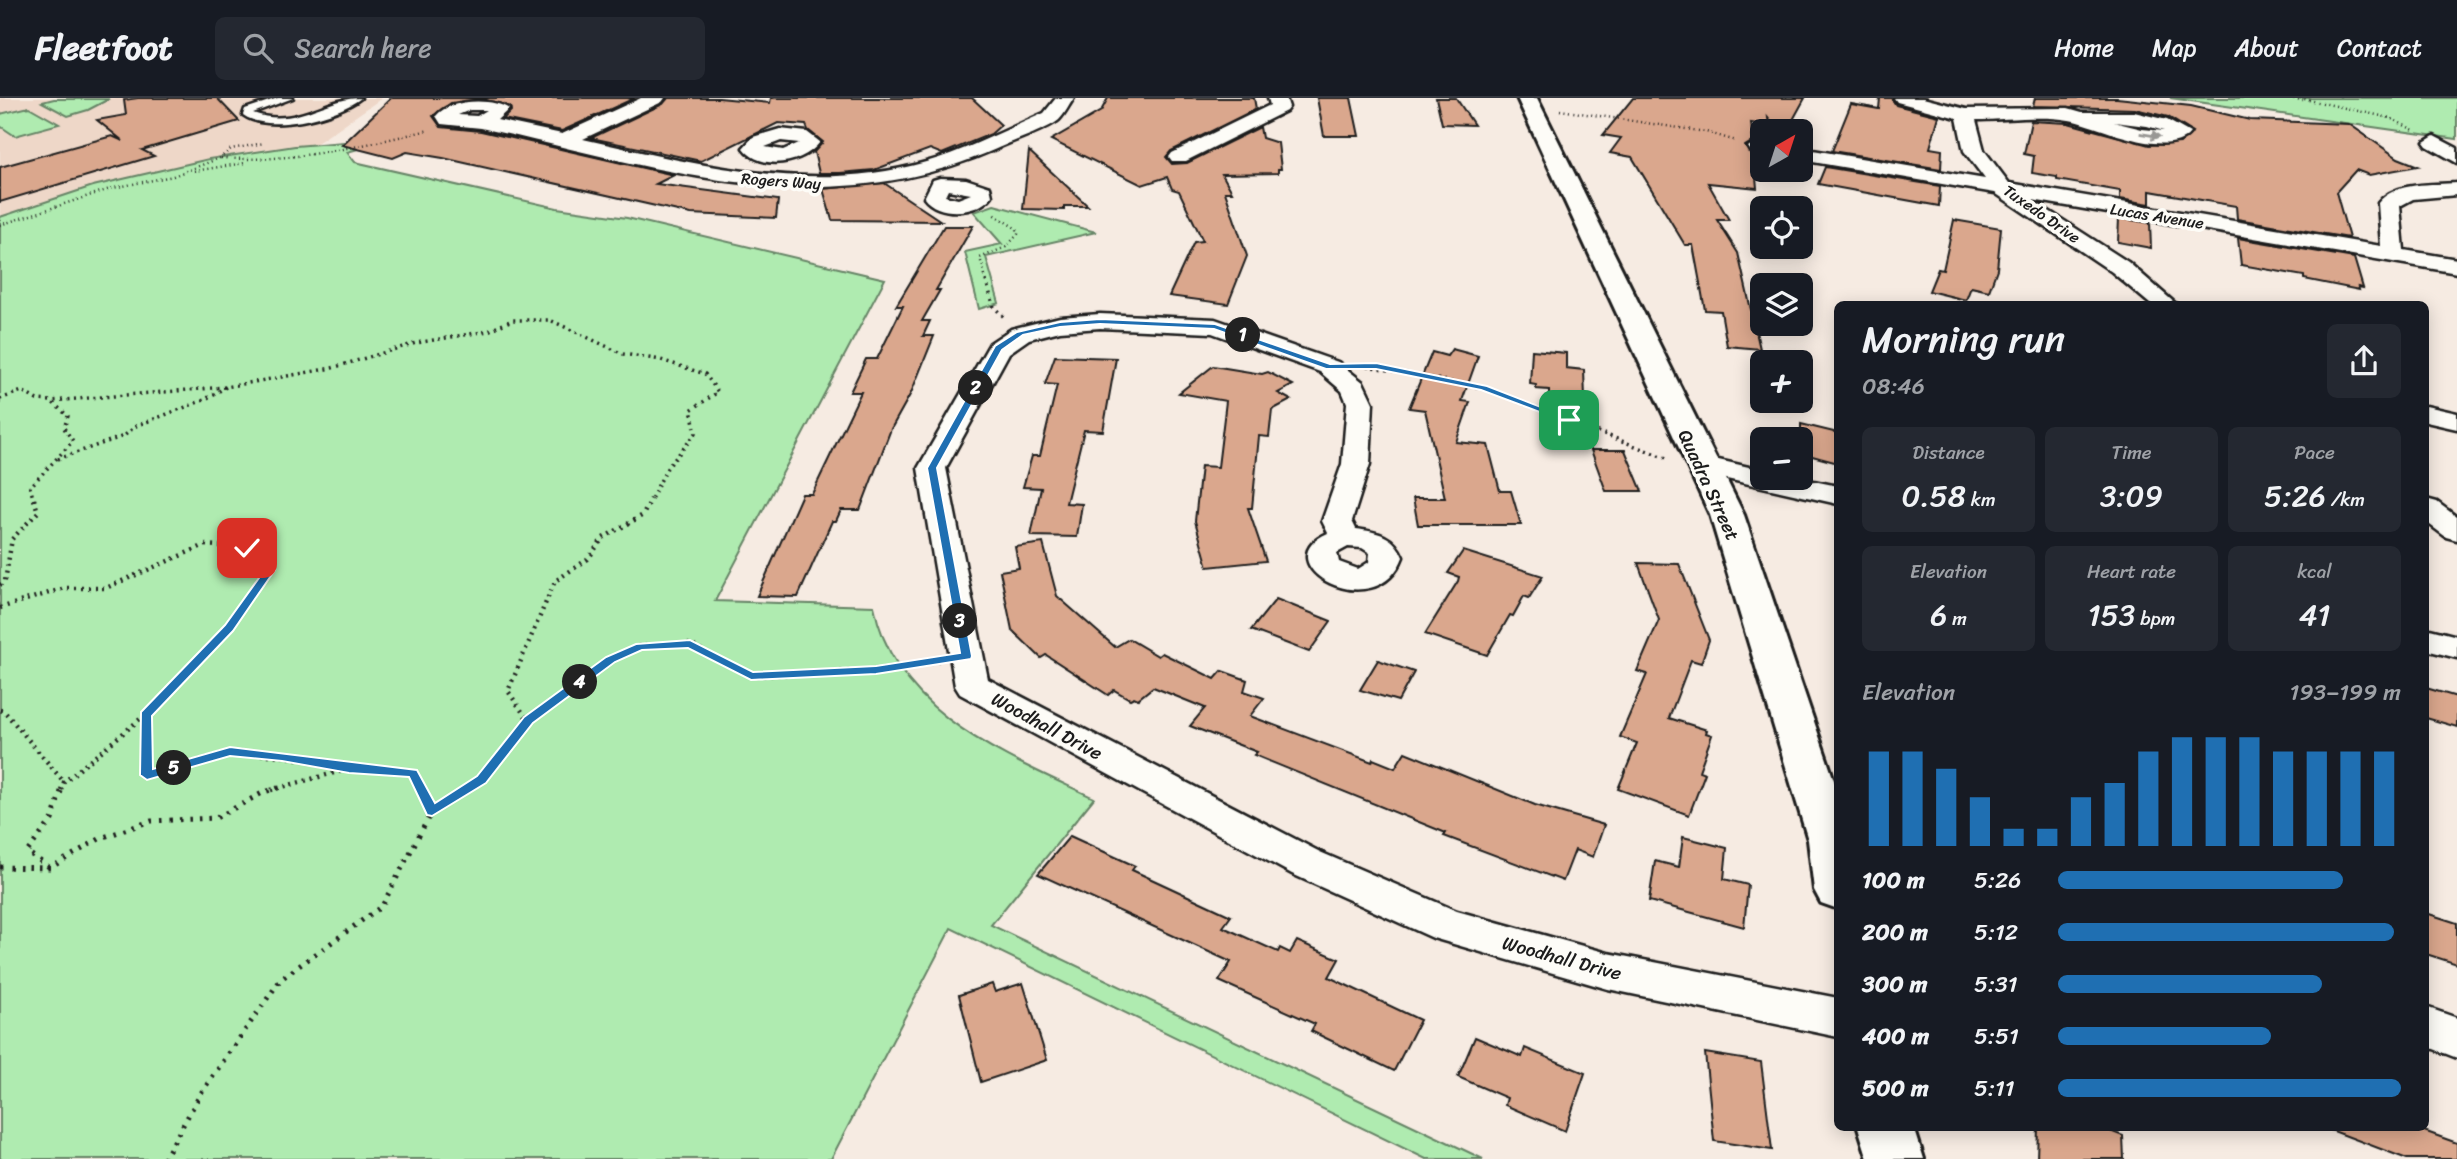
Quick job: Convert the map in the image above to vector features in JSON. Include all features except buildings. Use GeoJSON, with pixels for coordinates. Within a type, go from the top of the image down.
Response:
{"type":"FeatureCollection","features":[{"type":"Feature","properties":{"kind":"main road","name":"Quadra Street"},"geometry":{"type":"LineString","coordinates":[[1531,104],[1699,462],[1727,515],[1832,831],[1834,851]]}},
{"type":"Feature","properties":{"kind":"main road"},"geometry":{"type":"LineString","coordinates":[[1887,1131],[1896,1159]]}},
{"type":"Feature","properties":{"kind":"street"},"geometry":{"type":"LineString","coordinates":[[564,141],[656,98]]}},
{"type":"Feature","properties":{"kind":"street","name":"Rogers Way"},"geometry":{"type":"LineString","coordinates":[[481,122],[723,176],[789,184],[828,184],[862,181],[922,169],[1051,117],[1065,98]]}},
{"type":"Feature","properties":{"kind":"street"},"geometry":{"type":"LineString","coordinates":[[1179,158],[1280,107],[1277,98]]}},
{"type":"Feature","properties":{"kind":"street"},"geometry":{"type":"LineString","coordinates":[[1903,98],[1965,116],[2068,114],[2085,117]]}},
{"type":"Feature","properties":{"kind":"street","name":"Tuxedo Drive"},"geometry":{"type":"LineString","coordinates":[[1965,116],[1974,150],[2003,190],[2120,267],[2160,301]]}},
{"type":"Feature","properties":{"kind":"street"},"geometry":{"type":"LineString","coordinates":[[2434,142],[2457,157]]}},
{"type":"Feature","properties":{"kind":"street"},"geometry":{"type":"LineString","coordinates":[[723,176],[763,155]]}},
{"type":"Feature","properties":{"kind":"street","name":"Lucas Avenue"},"geometry":{"type":"LineString","coordinates":[[1813,156],[2457,266]]}},
{"type":"Feature","properties":{"kind":"street"},"geometry":{"type":"LineString","coordinates":[[922,169],[940,184],[977,187],[983,191],[976,201]]}},
{"type":"Feature","properties":{"kind":"street"},"geometry":{"type":"LineString","coordinates":[[2393,256],[2389,203],[2408,193],[2457,189]]}},
{"type":"Feature","properties":{"kind":"street","name":"Woodhall Drive"},"geometry":{"type":"LineString","coordinates":[[1345,537],[1337,521],[1356,464],[1360,403],[1354,388],[1329,367],[1215,326],[1100,321],[1060,324],[1020,334],[999,348],[932,468],[972,686],[1306,863],[1448,926],[1608,971],[1834,1017]]}},
{"type":"Feature","properties":{"kind":"street"},"geometry":{"type":"LineString","coordinates":[[2429,415],[2457,421]]}},
{"type":"Feature","properties":{"kind":"street"},"geometry":{"type":"LineString","coordinates":[[1699,462],[1834,494]]}},
{"type":"Feature","properties":{"kind":"street"},"geometry":{"type":"LineString","coordinates":[[2429,510],[2457,531]]}},
{"type":"Feature","properties":{"kind":"street"},"geometry":{"type":"LineString","coordinates":[[2429,640],[2457,647]]}},
{"type":"Feature","properties":{"kind":"street"},"geometry":{"type":"LineString","coordinates":[[2429,1028],[2457,1038]]}},
{"type":"Feature","properties":{"kind":"lane"},"geometry":{"type":"LineString","coordinates":[[288,98],[248,111],[248,115],[256,120],[272,123],[337,110],[356,98]]}},
{"type":"Feature","properties":{"kind":"path"},"geometry":{"type":"LineString","coordinates":[[2289,98],[2389,118],[2434,142]]}},
{"type":"Feature","properties":{"kind":"path"},"geometry":{"type":"LineString","coordinates":[[2300,98],[2307,101]]}},
{"type":"Feature","properties":{"kind":"path"},"geometry":{"type":"LineString","coordinates":[[1531,104],[1706,132],[1750,144]]}},
{"type":"Feature","properties":{"kind":"path"},"geometry":{"type":"LineString","coordinates":[[0,225],[113,188],[215,166],[351,149],[455,122],[481,122]]}},
{"type":"Feature","properties":{"kind":"path"},"geometry":{"type":"LineString","coordinates":[[173,176],[220,158],[231,149],[264,143]]}},
{"type":"Feature","properties":{"kind":"path"},"geometry":{"type":"LineString","coordinates":[[220,158],[257,162]]}},
{"type":"Feature","properties":{"kind":"path"},"geometry":{"type":"LineString","coordinates":[[976,201],[1017,229],[1015,240],[980,258],[994,307],[1020,334]]}},
{"type":"Feature","properties":{"kind":"path"},"geometry":{"type":"LineString","coordinates":[[0,400],[22,391],[37,400],[51,401],[226,387],[332,368],[416,343],[488,331],[512,320],[550,320],[623,354],[661,360],[705,374],[719,392],[691,410],[696,433],[667,468],[643,515],[603,538],[588,559],[555,581],[508,691],[528,720]]}},
{"type":"Feature","properties":{"kind":"path"},"geometry":{"type":"LineString","coordinates":[[1329,367],[1376,366],[1483,388],[1666,458],[1699,462]]}},
{"type":"Feature","properties":{"kind":"path"},"geometry":{"type":"LineString","coordinates":[[56,459],[124,436],[136,426],[204,400],[226,387]]}},
{"type":"Feature","properties":{"kind":"path"},"geometry":{"type":"LineString","coordinates":[[0,585],[5,581],[12,539],[38,512],[30,487],[73,441],[64,428],[68,416],[51,401]]}},
{"type":"Feature","properties":{"kind":"path"},"geometry":{"type":"LineString","coordinates":[[0,608],[65,588],[106,588],[205,545],[247,548],[269,570],[229,628],[146,715],[64,782],[52,820],[27,852],[50,868]]}},
{"type":"Feature","properties":{"kind":"path"},"geometry":{"type":"LineString","coordinates":[[164,1159],[201,1093],[281,979],[382,906],[432,811],[482,780],[528,720],[610,660],[640,646],[690,644],[751,676],[876,670],[967,656]]}},
{"type":"Feature","properties":{"kind":"path"},"geometry":{"type":"LineString","coordinates":[[0,710],[4,710],[64,782]]}},
{"type":"Feature","properties":{"kind":"path"},"geometry":{"type":"LineString","coordinates":[[146,715],[147,775],[230,752],[282,756],[349,768],[413,773],[432,811]]}},
{"type":"Feature","properties":{"kind":"path"},"geometry":{"type":"LineString","coordinates":[[0,867],[50,868],[101,838],[151,821],[216,818],[264,792],[349,768]]}},
{"type":"Feature","properties":{"kind":"shaded area"},"geometry":{"type":"Polygon","coordinates":[[[0,98],[382,98],[317,143],[232,155],[116,180],[0,217],[0,98]]]}},
{"type":"Feature","properties":{"kind":"green space"},"geometry":{"type":"Polygon","coordinates":[[[2170,98],[2457,98],[2457,139],[2170,98]]]}},
{"type":"Feature","properties":{"kind":"green space"},"geometry":{"type":"Polygon","coordinates":[[[54,99],[109,99],[88,110],[68,116],[42,102],[54,99]]]}},
{"type":"Feature","properties":{"kind":"green space"},"geometry":{"type":"Polygon","coordinates":[[[29,107],[59,124],[15,136],[0,126],[0,114],[29,107]]]}},
{"type":"Feature","properties":{"kind":"green space"},"geometry":{"type":"Polygon","coordinates":[[[439,127],[347,152],[355,162],[557,208],[627,218],[885,279],[715,601],[874,606],[886,644],[905,676],[930,703],[959,727],[991,747],[1094,798],[991,925],[1483,1159],[1426,1159],[951,928],[831,1159],[0,1159],[0,217],[93,186],[209,159],[295,146],[357,141],[439,127]]]}},
{"type":"Feature","properties":{"kind":"green space"},"geometry":{"type":"Polygon","coordinates":[[[994,205],[1096,232],[986,257],[999,303],[979,309],[965,252],[1002,244],[974,212],[994,205]]]}},
{"type":"Feature","properties":{"kind":"route"},"geometry":{"type":"LineString","coordinates":[[247,548],[269,570],[229,628],[146,715],[147,775],[230,752],[282,756],[349,768],[413,773],[432,811],[482,780],[528,720],[610,660],[640,646],[690,644],[751,676],[876,670],[967,656],[932,468],[999,348],[1020,334],[1060,324],[1100,321],[1215,326],[1329,367],[1376,366],[1483,388],[1569,420]]}}]}
